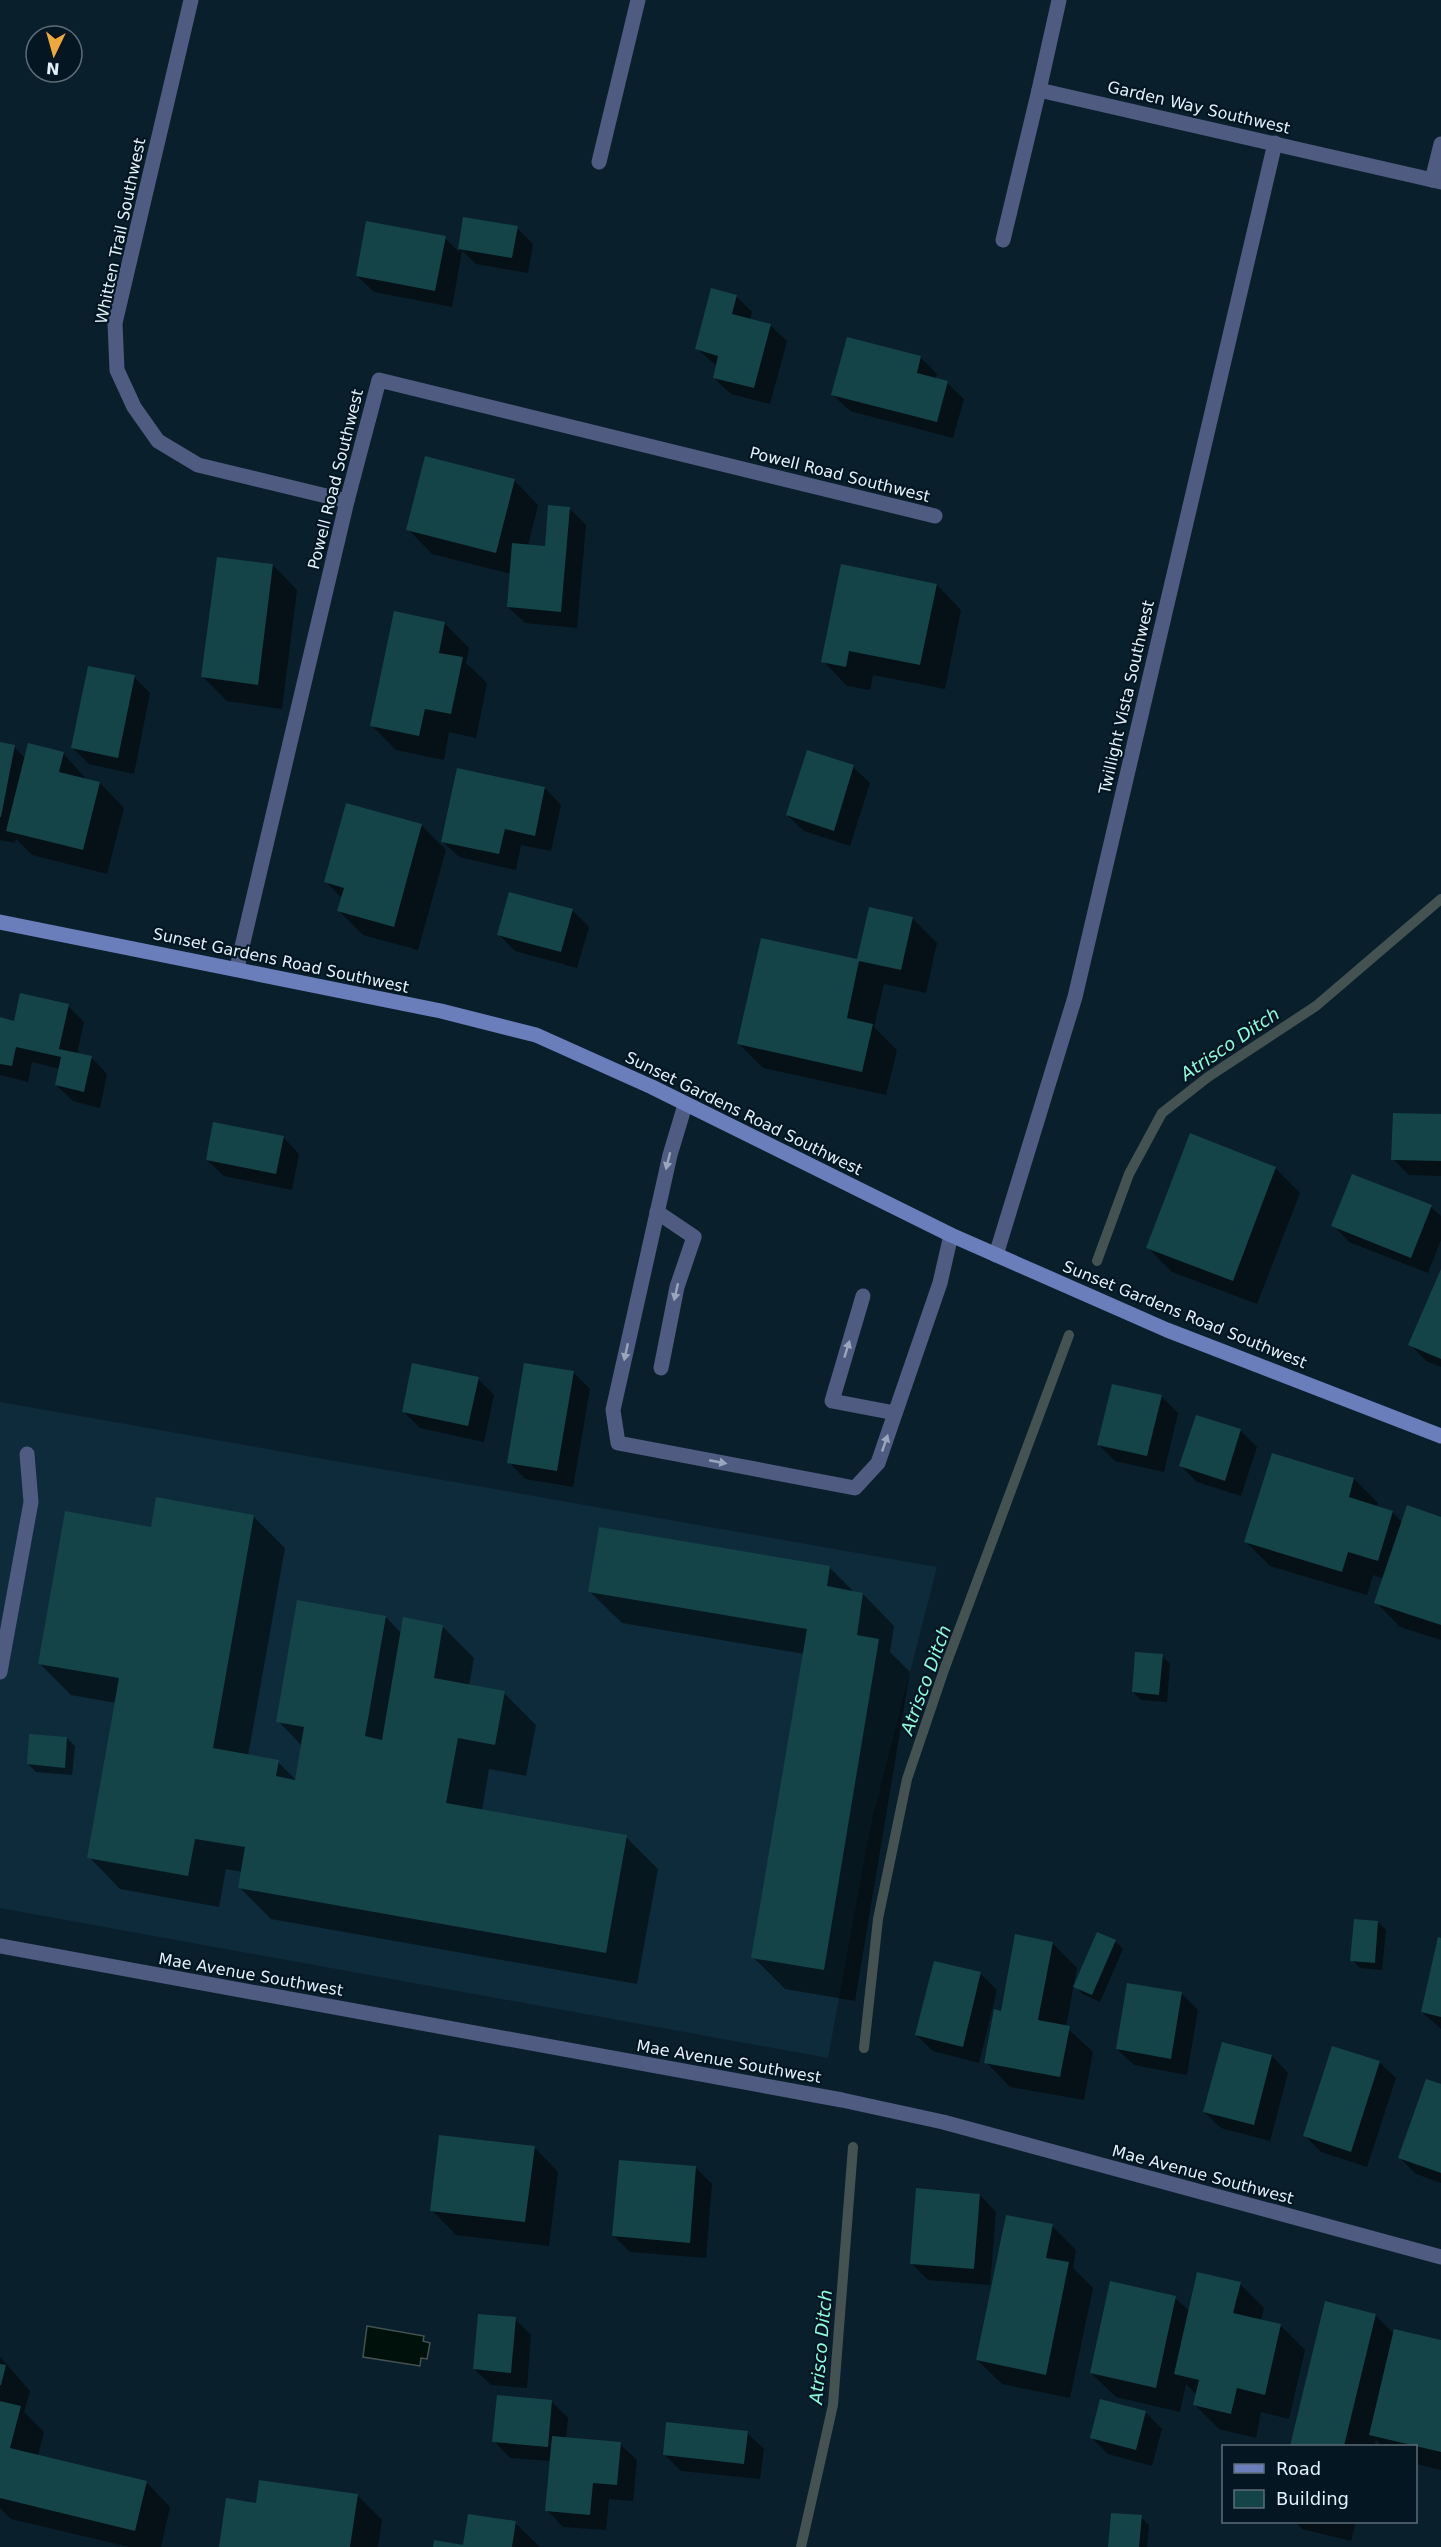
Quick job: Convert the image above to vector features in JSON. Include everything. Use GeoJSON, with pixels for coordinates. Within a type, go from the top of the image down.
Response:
{"type":"FeatureCollection","features":[{"type":"Feature","properties":{"kind":"street","name":"Whitten Trail Southwest"},"geometry":{"type":"LineString","coordinates":[[191,0],[115,323],[117,370],[134,407],[158,441],[198,465],[347,501]]}},
{"type":"Feature","properties":{"kind":"street"},"geometry":{"type":"LineString","coordinates":[[599,162],[638,0]]}},
{"type":"Feature","properties":{"kind":"street"},"geometry":{"type":"LineString","coordinates":[[1003,240],[1059,0]]}},
{"type":"Feature","properties":{"kind":"street","name":"Garden Way Southwest"},"geometry":{"type":"LineString","coordinates":[[1039,90],[1436,181]]}},
{"type":"Feature","properties":{"kind":"street","name":"Twillight Vista Southwest"},"geometry":{"type":"LineString","coordinates":[[996,1255],[1075,997],[1275,143]]}},
{"type":"Feature","properties":{"kind":"street"},"geometry":{"type":"LineString","coordinates":[[1436,181],[1441,144]]}},
{"type":"Feature","properties":{"kind":"street","name":"Powell Road Southwest"},"geometry":{"type":"LineString","coordinates":[[237,968],[347,501],[379,380],[935,516]]}},
{"type":"Feature","properties":{"kind":"street","name":"Sunset Gardens Road Southwest"},"geometry":{"type":"LineString","coordinates":[[0,922],[237,968],[441,1011],[537,1035],[652,1087],[996,1255],[1167,1330],[1441,1436]]}},
{"type":"Feature","properties":{"kind":"street"},"geometry":{"type":"LineString","coordinates":[[685,1105],[657,1212],[613,1410],[618,1443],[855,1488],[878,1462],[940,1283],[951,1234]]}},
{"type":"Feature","properties":{"kind":"street"},"geometry":{"type":"LineString","coordinates":[[657,1212],[694,1237],[676,1287],[661,1368]]}},
{"type":"Feature","properties":{"kind":"street"},"geometry":{"type":"LineString","coordinates":[[863,1296],[832,1401],[895,1413]]}},
{"type":"Feature","properties":{"kind":"street"},"geometry":{"type":"LineString","coordinates":[[0,1672],[31,1502],[27,1454]]}},
{"type":"Feature","properties":{"kind":"street","name":"Mae Avenue Southwest"},"geometry":{"type":"LineString","coordinates":[[0,1946],[842,2100],[943,2122],[1441,2257]]}},
{"type":"Feature","properties":{"kind":"shaded area"},"geometry":{"type":"Polygon","coordinates":[[[0,1402],[937,1567],[871,1824],[828,2058],[0,1908],[0,1402]]]}},
{"type":"Feature","properties":{"kind":"shaded area"},"geometry":{"type":"Polygon","coordinates":[[[367,2326],[424,2336],[423,2341],[430,2343],[427,2359],[421,2358],[420,2366],[363,2357],[367,2326]]]}},
{"type":"Feature","properties":{"kind":"building"},"geometry":{"type":"Polygon","coordinates":[[[463,217],[518,226],[512,258],[458,249],[463,217]]]}},
{"type":"Feature","properties":{"kind":"building"},"geometry":{"type":"Polygon","coordinates":[[[366,221],[446,236],[435,291],[356,276],[366,221]]]}},
{"type":"Feature","properties":{"kind":"building"},"geometry":{"type":"Polygon","coordinates":[[[711,288],[737,295],[732,314],[771,324],[754,388],[713,378],[718,356],[695,349],[711,288]]]}},
{"type":"Feature","properties":{"kind":"building"},"geometry":{"type":"Polygon","coordinates":[[[847,337],[921,356],[917,373],[948,381],[937,422],[831,395],[847,337]]]}},
{"type":"Feature","properties":{"kind":"building"},"geometry":{"type":"Polygon","coordinates":[[[425,456],[515,479],[496,553],[406,530],[425,456]]]}},
{"type":"Feature","properties":{"kind":"building"},"geometry":{"type":"Polygon","coordinates":[[[548,505],[570,507],[561,612],[507,607],[512,543],[545,546],[548,505]]]}},
{"type":"Feature","properties":{"kind":"building"},"geometry":{"type":"Polygon","coordinates":[[[217,557],[273,564],[258,685],[201,677],[217,557]]]}},
{"type":"Feature","properties":{"kind":"building"},"geometry":{"type":"Polygon","coordinates":[[[841,564],[937,584],[920,665],[849,651],[846,667],[821,662],[841,564]]]}},
{"type":"Feature","properties":{"kind":"building"},"geometry":{"type":"Polygon","coordinates":[[[394,611],[445,622],[439,653],[463,657],[451,714],[425,709],[419,736],[370,726],[394,611]]]}},
{"type":"Feature","properties":{"kind":"building"},"geometry":{"type":"Polygon","coordinates":[[[88,666],[135,675],[118,758],[71,748],[88,666]]]}},
{"type":"Feature","properties":{"kind":"building"},"geometry":{"type":"Polygon","coordinates":[[[0,742],[15,745],[1,817],[0,817],[0,742]]]}},
{"type":"Feature","properties":{"kind":"building"},"geometry":{"type":"Polygon","coordinates":[[[28,743],[64,752],[59,772],[100,782],[83,850],[6,831],[28,743]]]}},
{"type":"Feature","properties":{"kind":"building"},"geometry":{"type":"Polygon","coordinates":[[[807,750],[854,765],[834,831],[786,815],[807,750]]]}},
{"type":"Feature","properties":{"kind":"building"},"geometry":{"type":"Polygon","coordinates":[[[457,768],[545,787],[535,836],[505,829],[499,854],[441,842],[457,768]]]}},
{"type":"Feature","properties":{"kind":"building"},"geometry":{"type":"Polygon","coordinates":[[[346,803],[422,824],[394,927],[337,911],[344,888],[324,882],[346,803]]]}},
{"type":"Feature","properties":{"kind":"building"},"geometry":{"type":"Polygon","coordinates":[[[509,892],[573,909],[561,952],[497,935],[509,892]]]}},
{"type":"Feature","properties":{"kind":"building"},"geometry":{"type":"Polygon","coordinates":[[[869,907],[913,917],[901,970],[859,961],[847,1018],[873,1024],[862,1072],[737,1044],[761,938],[857,959],[869,907]]]}},
{"type":"Feature","properties":{"kind":"building"},"geometry":{"type":"Polygon","coordinates":[[[20,993],[69,1004],[59,1049],[92,1056],[84,1092],[55,1085],[61,1057],[16,1047],[12,1066],[0,1064],[0,1017],[14,1021],[20,993]]]}},
{"type":"Feature","properties":{"kind":"building"},"geometry":{"type":"Polygon","coordinates":[[[1393,1113],[1441,1114],[1441,1161],[1391,1160],[1393,1113]]]}},
{"type":"Feature","properties":{"kind":"building"},"geometry":{"type":"Polygon","coordinates":[[[213,1122],[284,1136],[276,1174],[206,1160],[213,1122]]]}},
{"type":"Feature","properties":{"kind":"building"},"geometry":{"type":"Polygon","coordinates":[[[1190,1133],[1276,1167],[1233,1281],[1146,1248],[1190,1133]]]}},
{"type":"Feature","properties":{"kind":"building"},"geometry":{"type":"Polygon","coordinates":[[[1352,1174],[1432,1205],[1411,1258],[1331,1226],[1352,1174]]]}},
{"type":"Feature","properties":{"kind":"building"},"geometry":{"type":"Polygon","coordinates":[[[1441,1269],[1441,1359],[1408,1345],[1441,1269]]]}},
{"type":"Feature","properties":{"kind":"building"},"geometry":{"type":"Polygon","coordinates":[[[412,1363],[479,1377],[468,1426],[402,1412],[412,1363]]]}},
{"type":"Feature","properties":{"kind":"building"},"geometry":{"type":"Polygon","coordinates":[[[524,1363],[574,1371],[557,1471],[507,1463],[524,1363]]]}},
{"type":"Feature","properties":{"kind":"building"},"geometry":{"type":"Polygon","coordinates":[[[1112,1384],[1162,1395],[1147,1456],[1097,1445],[1112,1384]]]}},
{"type":"Feature","properties":{"kind":"building"},"geometry":{"type":"Polygon","coordinates":[[[1196,1415],[1241,1429],[1225,1481],[1179,1466],[1196,1415]]]}},
{"type":"Feature","properties":{"kind":"building"},"geometry":{"type":"Polygon","coordinates":[[[1272,1453],[1354,1478],[1349,1497],[1393,1511],[1378,1561],[1348,1552],[1342,1572],[1244,1542],[1272,1453]]]}},
{"type":"Feature","properties":{"kind":"building"},"geometry":{"type":"Polygon","coordinates":[[[156,1497],[254,1515],[213,1748],[279,1760],[276,1776],[295,1780],[304,1727],[276,1722],[297,1600],[386,1616],[365,1736],[382,1740],[403,1617],[443,1625],[434,1678],[505,1691],[495,1745],[458,1738],[446,1803],[627,1835],[606,1953],[238,1888],[245,1847],[195,1839],[188,1876],[87,1858],[119,1678],[38,1664],[65,1511],[151,1527],[156,1497]]]}},
{"type":"Feature","properties":{"kind":"building"},"geometry":{"type":"Polygon","coordinates":[[[1407,1505],[1441,1517],[1441,1625],[1374,1603],[1407,1505]]]}},
{"type":"Feature","properties":{"kind":"building"},"geometry":{"type":"Polygon","coordinates":[[[599,1527],[830,1566],[827,1586],[863,1593],[857,1635],[879,1639],[824,1970],[751,1958],[807,1629],[588,1592],[599,1527]]]}},
{"type":"Feature","properties":{"kind":"building"},"geometry":{"type":"Polygon","coordinates":[[[1135,1652],[1163,1654],[1159,1695],[1132,1692],[1135,1652]]]}},
{"type":"Feature","properties":{"kind":"building"},"geometry":{"type":"Polygon","coordinates":[[[29,1734],[67,1737],[65,1768],[27,1764],[29,1734]]]}},
{"type":"Feature","properties":{"kind":"building"},"geometry":{"type":"Polygon","coordinates":[[[1354,1919],[1378,1921],[1375,1963],[1350,1961],[1354,1919]]]}},
{"type":"Feature","properties":{"kind":"building"},"geometry":{"type":"Polygon","coordinates":[[[1097,1932],[1116,1940],[1092,1995],[1073,1987],[1097,1932]]]}},
{"type":"Feature","properties":{"kind":"building"},"geometry":{"type":"Polygon","coordinates":[[[1015,1934],[1053,1942],[1038,2020],[1070,2026],[1060,2077],[984,2063],[994,2009],[1001,2011],[1015,1934]]]}},
{"type":"Feature","properties":{"kind":"building"},"geometry":{"type":"Polygon","coordinates":[[[1438,1937],[1441,1938],[1441,2017],[1421,2012],[1438,1937]]]}},
{"type":"Feature","properties":{"kind":"building"},"geometry":{"type":"Polygon","coordinates":[[[934,1961],[981,1972],[963,2047],[915,2035],[934,1961]]]}},
{"type":"Feature","properties":{"kind":"building"},"geometry":{"type":"Polygon","coordinates":[[[1127,1983],[1182,1992],[1171,2059],[1116,2049],[1127,1983]]]}},
{"type":"Feature","properties":{"kind":"building"},"geometry":{"type":"Polygon","coordinates":[[[1222,2042],[1272,2055],[1254,2125],[1203,2112],[1222,2042]]]}},
{"type":"Feature","properties":{"kind":"building"},"geometry":{"type":"Polygon","coordinates":[[[1332,2046],[1380,2061],[1351,2152],[1303,2136],[1332,2046]]]}},
{"type":"Feature","properties":{"kind":"building"},"geometry":{"type":"Polygon","coordinates":[[[1426,2079],[1441,2084],[1441,2173],[1398,2158],[1426,2079]]]}},
{"type":"Feature","properties":{"kind":"building"},"geometry":{"type":"Polygon","coordinates":[[[439,2135],[535,2146],[525,2222],[430,2211],[439,2135]]]}},
{"type":"Feature","properties":{"kind":"building"},"geometry":{"type":"Polygon","coordinates":[[[619,2160],[696,2166],[690,2243],[612,2236],[619,2160]]]}},
{"type":"Feature","properties":{"kind":"building"},"geometry":{"type":"Polygon","coordinates":[[[916,2188],[980,2194],[974,2269],[910,2264],[916,2188]]]}},
{"type":"Feature","properties":{"kind":"building"},"geometry":{"type":"Polygon","coordinates":[[[1006,2215],[1053,2224],[1046,2258],[1069,2262],[1046,2375],[976,2360],[1006,2215]]]}},
{"type":"Feature","properties":{"kind":"building"},"geometry":{"type":"Polygon","coordinates":[[[1197,2272],[1241,2282],[1233,2313],[1281,2324],[1265,2395],[1237,2388],[1231,2414],[1193,2405],[1199,2380],[1174,2374],[1197,2272]]]}},
{"type":"Feature","properties":{"kind":"building"},"geometry":{"type":"Polygon","coordinates":[[[1110,2281],[1176,2296],[1156,2388],[1090,2373],[1110,2281]]]}},
{"type":"Feature","properties":{"kind":"building"},"geometry":{"type":"Polygon","coordinates":[[[1325,2301],[1376,2314],[1344,2445],[1290,2445],[1325,2301]]]}},
{"type":"Feature","properties":{"kind":"building"},"geometry":{"type":"Polygon","coordinates":[[[478,2314],[516,2317],[511,2373],[473,2369],[478,2314]]]}},
{"type":"Feature","properties":{"kind":"building"},"geometry":{"type":"Polygon","coordinates":[[[1394,2329],[1441,2340],[1441,2452],[1369,2435],[1394,2329]]]}},
{"type":"Feature","properties":{"kind":"building"},"geometry":{"type":"Polygon","coordinates":[[[0,2364],[6,2365],[1,2385],[0,2385],[0,2364]]]}},
{"type":"Feature","properties":{"kind":"building"},"geometry":{"type":"Polygon","coordinates":[[[497,2395],[552,2400],[548,2447],[492,2442],[497,2395]]]}},
{"type":"Feature","properties":{"kind":"building"},"geometry":{"type":"Polygon","coordinates":[[[1100,2399],[1146,2411],[1136,2450],[1090,2438],[1100,2399]]]}},
{"type":"Feature","properties":{"kind":"building"},"geometry":{"type":"Polygon","coordinates":[[[0,2401],[21,2406],[10,2448],[147,2481],[135,2531],[0,2498],[0,2401]]]}},
{"type":"Feature","properties":{"kind":"building"},"geometry":{"type":"Polygon","coordinates":[[[666,2422],[748,2431],[744,2464],[663,2455],[666,2422]]]}},
{"type":"Feature","properties":{"kind":"building"},"geometry":{"type":"Polygon","coordinates":[[[552,2436],[621,2442],[617,2485],[593,2483],[590,2515],[545,2511],[552,2436]]]}},
{"type":"Feature","properties":{"kind":"building"},"geometry":{"type":"Polygon","coordinates":[[[259,2480],[358,2494],[350,2547],[219,2547],[226,2498],[256,2503],[259,2480]]]}},
{"type":"Feature","properties":{"kind":"building"},"geometry":{"type":"Polygon","coordinates":[[[1111,2513],[1142,2515],[1139,2547],[1108,2547],[1111,2513]]]}},
{"type":"Feature","properties":{"kind":"building"},"geometry":{"type":"Polygon","coordinates":[[[468,2514],[516,2521],[512,2547],[433,2547],[434,2540],[463,2545],[468,2514]]]}},
{"type":"Feature","properties":{"kind":"waterway","name":"Atrisco Ditch"},"geometry":{"type":"LineString","coordinates":[[1097,1261],[1129,1174],[1162,1113],[1208,1077],[1316,1006],[1441,899]]}},
{"type":"Feature","properties":{"kind":"waterway","name":"Atrisco Ditch"},"geometry":{"type":"LineString","coordinates":[[864,2048],[878,1919],[907,1779],[944,1670],[1069,1335]]}},
{"type":"Feature","properties":{"kind":"waterway","name":"Atrisco Ditch"},"geometry":{"type":"LineString","coordinates":[[801,2547],[833,2405],[853,2147]]}}]}
